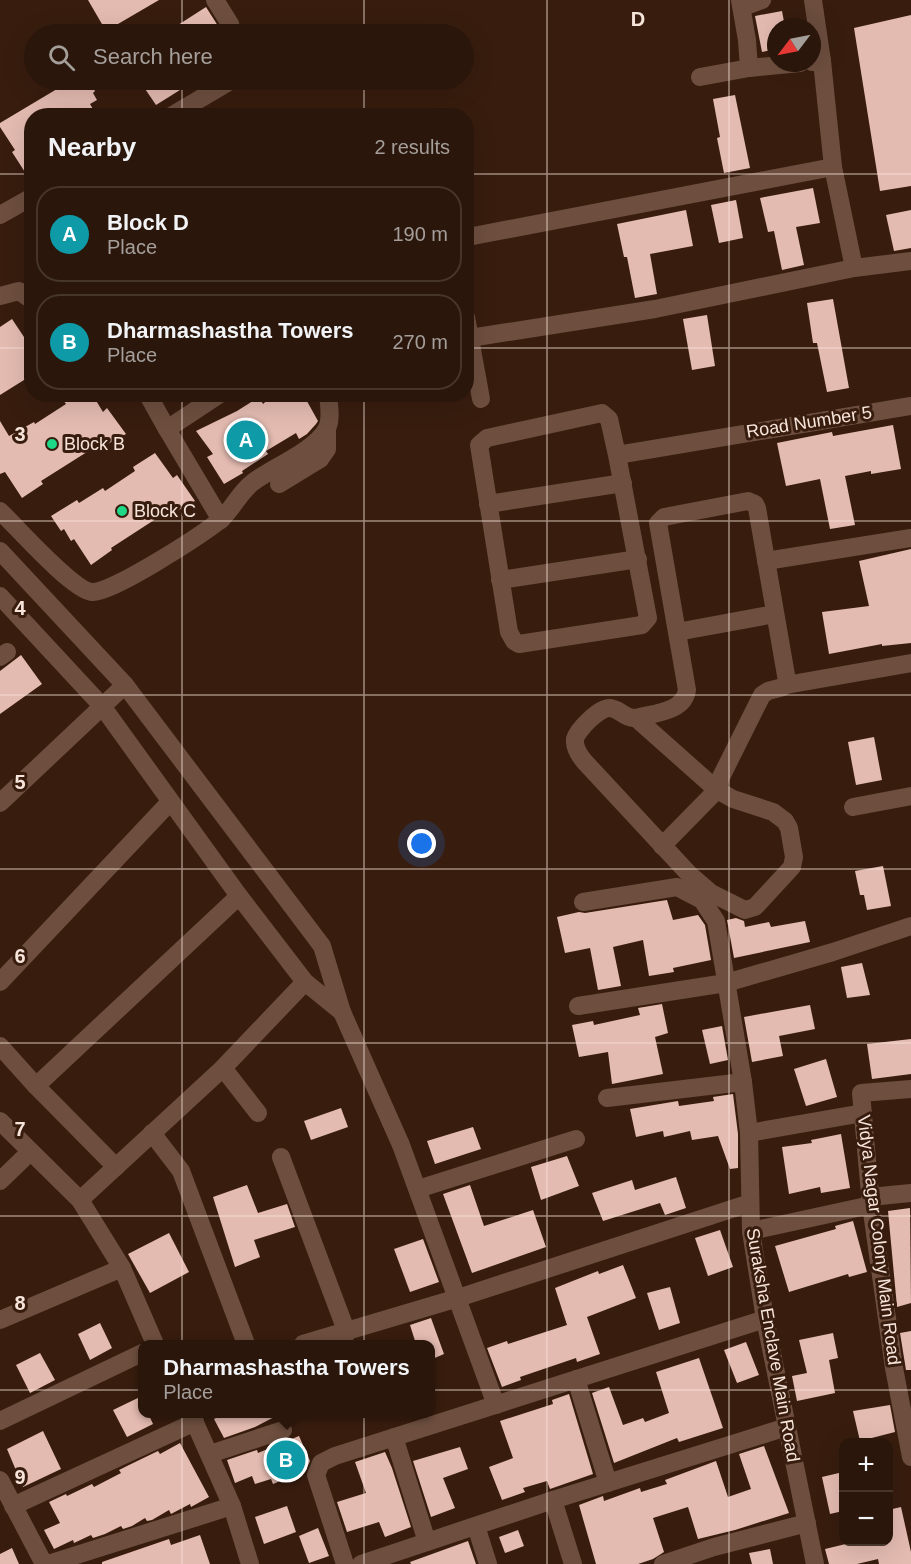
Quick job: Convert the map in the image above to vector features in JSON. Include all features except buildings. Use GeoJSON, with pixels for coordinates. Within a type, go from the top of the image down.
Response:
{"type":"FeatureCollection","features":[{"type":"Feature","properties":{"kind":"street"},"geometry":{"type":"LineString","coordinates":[[215,0],[230,24]]}},
{"type":"Feature","properties":{"kind":"street"},"geometry":{"type":"LineString","coordinates":[[748,68],[747,40],[741,3],[762,0]]}},
{"type":"Feature","properties":{"kind":"street"},"geometry":{"type":"LineString","coordinates":[[813,0],[814,18]]}},
{"type":"Feature","properties":{"kind":"street"},"geometry":{"type":"LineString","coordinates":[[700,77],[767,66]]}},
{"type":"Feature","properties":{"kind":"street"},"geometry":{"type":"LineString","coordinates":[[819,72],[833,167],[854,268]]}},
{"type":"Feature","properties":{"kind":"street"},"geometry":{"type":"LineString","coordinates":[[185,108],[215,90]]}},
{"type":"Feature","properties":{"kind":"street"},"geometry":{"type":"LineString","coordinates":[[474,236],[833,167]]}},
{"type":"Feature","properties":{"kind":"street"},"geometry":{"type":"LineString","coordinates":[[0,215],[24,202]]}},
{"type":"Feature","properties":{"kind":"street"},"geometry":{"type":"LineString","coordinates":[[474,337],[655,309],[854,268],[911,261]]}},
{"type":"Feature","properties":{"kind":"street"},"geometry":{"type":"LineString","coordinates":[[0,296],[19,291],[24,294]]}},
{"type":"Feature","properties":{"kind":"street"},"geometry":{"type":"LineString","coordinates":[[474,360],[481,399]]}},
{"type":"Feature","properties":{"kind":"street"},"geometry":{"type":"LineString","coordinates":[[151,402],[221,520]]}},
{"type":"Feature","properties":{"kind":"street"},"geometry":{"type":"LineString","coordinates":[[166,429],[208,402]]}},
{"type":"Feature","properties":{"kind":"street"},"geometry":{"type":"LineString","coordinates":[[279,484],[325,454],[330,414],[329,402]]}},
{"type":"Feature","properties":{"kind":"street","name":"Road Number 5"},"geometry":{"type":"LineString","coordinates":[[617,455],[911,406]]}},
{"type":"Feature","properties":{"kind":"street"},"geometry":{"type":"LineString","coordinates":[[602,413],[609,419],[617,455],[648,618],[642,625],[525,645],[514,641],[509,632],[479,450],[482,441],[486,438],[602,413]]}},
{"type":"Feature","properties":{"kind":"street"},"geometry":{"type":"LineString","coordinates":[[0,511],[69,579],[92,592],[105,590],[133,576],[221,520],[241,493],[252,483],[313,444],[327,429]]}},
{"type":"Feature","properties":{"kind":"street"},"geometry":{"type":"LineString","coordinates":[[488,504],[623,483]]}},
{"type":"Feature","properties":{"kind":"street"},"geometry":{"type":"LineString","coordinates":[[636,718],[717,790],[733,799],[773,812],[785,821],[789,828],[794,857],[792,867],[755,907],[745,910],[683,880],[662,846],[584,761],[575,747],[575,737],[578,732],[600,711],[610,708],[625,717],[636,718],[674,708],[684,701],[687,690],[657,528],[660,519],[752,502],[757,508],[786,685]]}},
{"type":"Feature","properties":{"kind":"street"},"geometry":{"type":"LineString","coordinates":[[766,561],[911,538]]}},
{"type":"Feature","properties":{"kind":"street"},"geometry":{"type":"LineString","coordinates":[[0,551],[125,685],[322,946],[342,1012],[401,1144],[496,1405]]}},
{"type":"Feature","properties":{"kind":"street"},"geometry":{"type":"LineString","coordinates":[[500,580],[638,559]]}},
{"type":"Feature","properties":{"kind":"street"},"geometry":{"type":"LineString","coordinates":[[0,596],[102,706],[239,896],[305,982],[342,1012]]}},
{"type":"Feature","properties":{"kind":"street"},"geometry":{"type":"LineString","coordinates":[[676,632],[775,614]]}},
{"type":"Feature","properties":{"kind":"street"},"geometry":{"type":"LineString","coordinates":[[662,846],[717,790],[765,692],[786,685],[911,663]]}},
{"type":"Feature","properties":{"kind":"street"},"geometry":{"type":"LineString","coordinates":[[0,802],[125,685]]}},
{"type":"Feature","properties":{"kind":"street"},"geometry":{"type":"LineString","coordinates":[[691,766],[730,760]]}},
{"type":"Feature","properties":{"kind":"street"},"geometry":{"type":"LineString","coordinates":[[853,807],[911,796]]}},
{"type":"Feature","properties":{"kind":"street"},"geometry":{"type":"LineString","coordinates":[[0,982],[171,802]]}},
{"type":"Feature","properties":{"kind":"street"},"geometry":{"type":"LineString","coordinates":[[583,902],[683,880]]}},
{"type":"Feature","properties":{"kind":"street","name":"Suraksha Enclave Main Road"},"geometry":{"type":"LineString","coordinates":[[683,880],[702,900],[716,921],[743,1082],[749,1133],[751,1231],[765,1319],[815,1564]]}},
{"type":"Feature","properties":{"kind":"street"},"geometry":{"type":"LineString","coordinates":[[36,1086],[239,896]]}},
{"type":"Feature","properties":{"kind":"street"},"geometry":{"type":"LineString","coordinates":[[579,1006],[726,983],[911,926]]}},
{"type":"Feature","properties":{"kind":"street"},"geometry":{"type":"LineString","coordinates":[[81,1200],[223,1068],[305,982]]}},
{"type":"Feature","properties":{"kind":"street"},"geometry":{"type":"LineString","coordinates":[[0,1046],[116,1167]]}},
{"type":"Feature","properties":{"kind":"street"},"geometry":{"type":"LineString","coordinates":[[223,1068],[258,1113]]}},
{"type":"Feature","properties":{"kind":"street"},"geometry":{"type":"LineString","coordinates":[[607,1098],[743,1082]]}},
{"type":"Feature","properties":{"kind":"street","name":"Vidya Nagar Colony Main Road"},"geometry":{"type":"LineString","coordinates":[[911,1089],[861,1093],[871,1201],[894,1368],[911,1457]]}},
{"type":"Feature","properties":{"kind":"street"},"geometry":{"type":"LineString","coordinates":[[749,1133],[863,1113]]}},
{"type":"Feature","properties":{"kind":"street"},"geometry":{"type":"LineString","coordinates":[[0,1121],[81,1200],[122,1268],[153,1340]]}},
{"type":"Feature","properties":{"kind":"street"},"geometry":{"type":"LineString","coordinates":[[152,1133],[181,1171],[244,1340]]}},
{"type":"Feature","properties":{"kind":"street"},"geometry":{"type":"LineString","coordinates":[[418,1189],[576,1139]]}},
{"type":"Feature","properties":{"kind":"street"},"geometry":{"type":"LineString","coordinates":[[0,1181],[30,1152]]}},
{"type":"Feature","properties":{"kind":"street"},"geometry":{"type":"LineString","coordinates":[[281,1157],[347,1333]]}},
{"type":"Feature","properties":{"kind":"street"},"geometry":{"type":"LineString","coordinates":[[751,1231],[911,1193]]}},
{"type":"Feature","properties":{"kind":"street"},"geometry":{"type":"LineString","coordinates":[[319,1340],[458,1298],[750,1203]]}},
{"type":"Feature","properties":{"kind":"street"},"geometry":{"type":"LineString","coordinates":[[0,1320],[122,1268]]}},
{"type":"Feature","properties":{"kind":"street"},"geometry":{"type":"LineString","coordinates":[[345,1564],[316,1475],[321,1463],[335,1456],[765,1319]]}},
{"type":"Feature","properties":{"kind":"street"},"geometry":{"type":"LineString","coordinates":[[0,1421],[138,1355]]}},
{"type":"Feature","properties":{"kind":"street"},"geometry":{"type":"LineString","coordinates":[[576,1379],[608,1483]]}},
{"type":"Feature","properties":{"kind":"street"},"geometry":{"type":"LineString","coordinates":[[13,1506],[193,1418],[232,1506],[250,1564]]}},
{"type":"Feature","properties":{"kind":"street"},"geometry":{"type":"LineString","coordinates":[[361,1564],[553,1500],[787,1427]]}},
{"type":"Feature","properties":{"kind":"street"},"geometry":{"type":"LineString","coordinates":[[210,1454],[283,1430]]}},
{"type":"Feature","properties":{"kind":"street"},"geometry":{"type":"LineString","coordinates":[[394,1437],[427,1542]]}},
{"type":"Feature","properties":{"kind":"street"},"geometry":{"type":"LineString","coordinates":[[0,1480],[46,1564],[232,1506]]}},
{"type":"Feature","properties":{"kind":"street"},"geometry":{"type":"LineString","coordinates":[[553,1500],[573,1564]]}},
{"type":"Feature","properties":{"kind":"street"},"geometry":{"type":"LineString","coordinates":[[663,1564],[716,1556],[807,1523]]}},
{"type":"Feature","properties":{"kind":"street"},"geometry":{"type":"LineString","coordinates":[[476,1526],[488,1564]]}},
{"type":"Feature","properties":{"kind":"place","name":"Block D"},"geometry":{"type":"Point","coordinates":[246,440]}},
{"type":"Feature","properties":{"kind":"place","name":"Block B"},"geometry":{"type":"Point","coordinates":[52,444]}},
{"type":"Feature","properties":{"kind":"place","name":"Block C"},"geometry":{"type":"Point","coordinates":[122,511]}},
{"type":"Feature","properties":{"kind":"place","name":"Dharmashastha Towers"},"geometry":{"type":"Point","coordinates":[286,1460]}}]}
